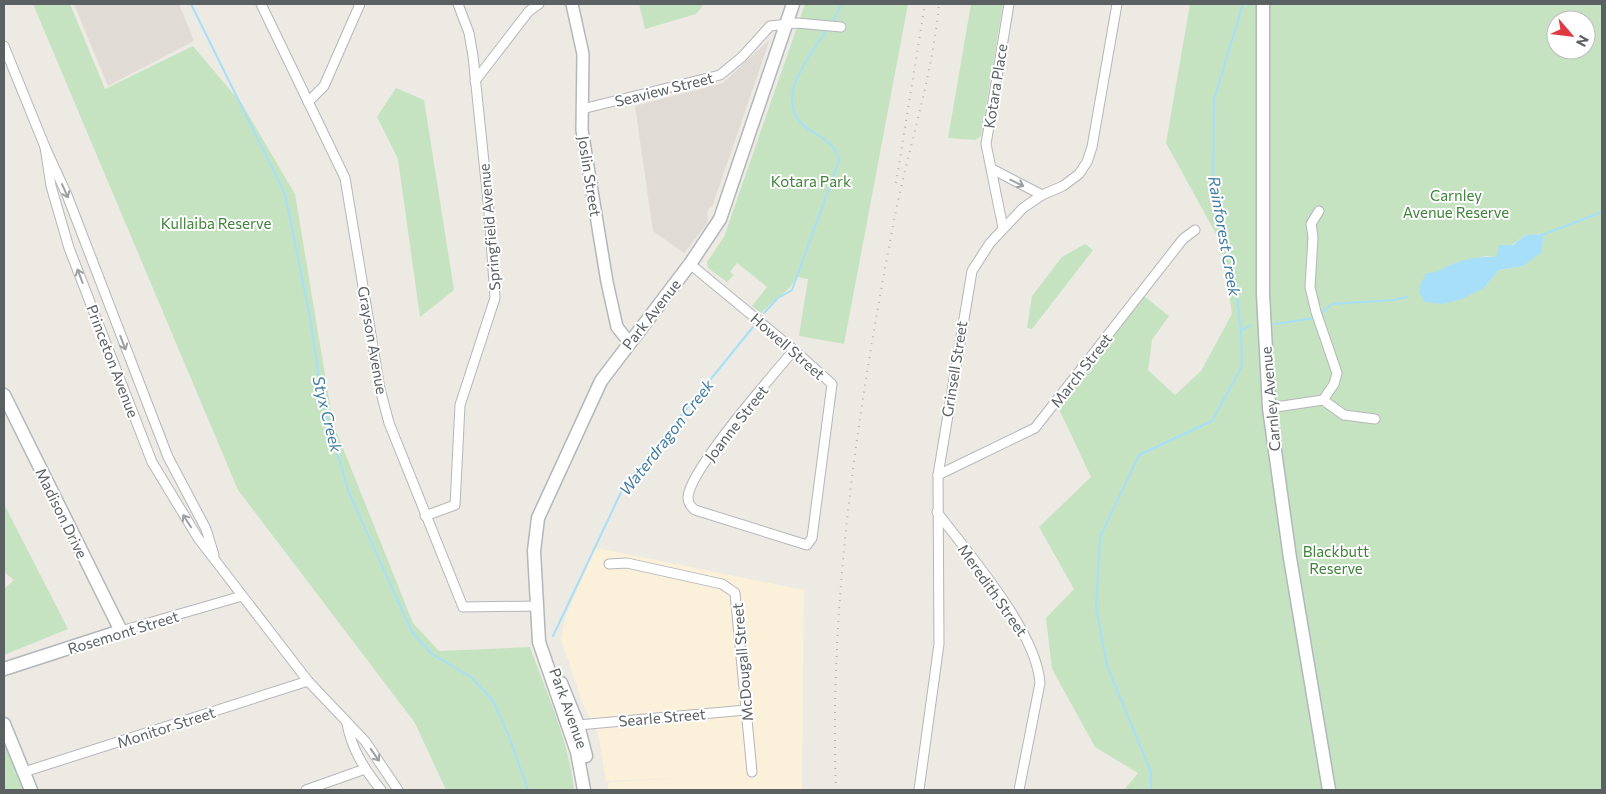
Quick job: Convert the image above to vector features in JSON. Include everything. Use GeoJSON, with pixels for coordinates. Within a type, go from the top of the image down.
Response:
{"type":"FeatureCollection","features":[{"type":"Feature","properties":{"kind":"main road","name":"Park Avenue"},"geometry":{"type":"LineString","coordinates":[[584,790],[577,752],[539,642],[540,628],[534,551],[538,518],[595,391],[629,342],[690,264],[724,211],[793,4]]}},
{"type":"Feature","properties":{"kind":"main road","name":"Carnley Avenue"},"geometry":{"type":"LineString","coordinates":[[1262,4],[1263,294],[1269,408],[1290,558],[1329,790]]}},
{"type":"Feature","properties":{"kind":"main road","name":"Madison Drive"},"geometry":{"type":"LineString","coordinates":[[4,395],[121,630]]}},
{"type":"Feature","properties":{"kind":"main road","name":"Park Avenue"},"geometry":{"type":"LineString","coordinates":[[540,628],[578,725],[589,765],[592,790]]}},
{"type":"Feature","properties":{"kind":"main road","name":"Rosemont Street"},"geometry":{"type":"LineString","coordinates":[[4,669],[121,630]]}},
{"type":"Feature","properties":{"kind":"main road"},"geometry":{"type":"LineString","coordinates":[[552,683],[559,692],[571,719],[578,725],[575,733],[582,761],[582,774]]}},
{"type":"Feature","properties":{"kind":"main road"},"geometry":{"type":"LineString","coordinates":[[4,724],[31,790]]}},
{"type":"Feature","properties":{"kind":"street","name":"Grayson Avenue"},"geometry":{"type":"LineString","coordinates":[[261,4],[346,178],[380,390],[389,423],[463,607],[538,606]]}},
{"type":"Feature","properties":{"kind":"street"},"geometry":{"type":"LineString","coordinates":[[308,102],[324,86],[360,4]]}},
{"type":"Feature","properties":{"kind":"street","name":"Springfield Avenue"},"geometry":{"type":"LineString","coordinates":[[425,516],[456,505],[460,405],[495,298],[490,211],[469,33],[458,4]]}},
{"type":"Feature","properties":{"kind":"street"},"geometry":{"type":"LineString","coordinates":[[475,82],[529,11],[539,4]]}},
{"type":"Feature","properties":{"kind":"street","name":"Joslin Street"},"geometry":{"type":"LineString","coordinates":[[572,4],[583,54],[582,130],[612,306],[619,332],[629,342]]}},
{"type":"Feature","properties":{"kind":"street","name":"Kotara Place"},"geometry":{"type":"LineString","coordinates":[[1003,228],[987,150],[987,132],[1009,4]]}},
{"type":"Feature","properties":{"kind":"street","name":"Grinsell Street"},"geometry":{"type":"LineString","coordinates":[[919,790],[939,644],[938,475],[972,271],[1003,228],[1023,208],[1042,194],[1073,179],[1084,167],[1090,156],[1117,4]]}},
{"type":"Feature","properties":{"kind":"street"},"geometry":{"type":"LineString","coordinates":[[786,24],[841,27]]}},
{"type":"Feature","properties":{"kind":"street","name":"Seaview Street"},"geometry":{"type":"LineString","coordinates":[[582,109],[720,75],[742,57],[770,26],[786,24]]}},
{"type":"Feature","properties":{"kind":"street","name":"Princeton Avenue"},"geometry":{"type":"LineString","coordinates":[[4,46],[6,59],[67,195],[168,457],[206,529],[216,560]]}},
{"type":"Feature","properties":{"kind":"street","name":"Princeton Avenue"},"geometry":{"type":"LineString","coordinates":[[45,147],[51,186],[69,248],[152,462],[198,538],[308,681],[365,741],[398,790]]}},
{"type":"Feature","properties":{"kind":"street"},"geometry":{"type":"LineString","coordinates":[[992,169],[1042,194]]}},
{"type":"Feature","properties":{"kind":"street"},"geometry":{"type":"LineString","coordinates":[[1319,211],[1311,224],[1310,287],[1319,322],[1337,373],[1334,384],[1323,400]]}},
{"type":"Feature","properties":{"kind":"street","name":"March Street"},"geometry":{"type":"LineString","coordinates":[[938,475],[1035,428],[1183,239],[1195,230]]}},
{"type":"Feature","properties":{"kind":"street","name":"Howell Street"},"geometry":{"type":"LineString","coordinates":[[690,264],[832,384],[810,543]]}},
{"type":"Feature","properties":{"kind":"street","name":"Joanne Street"},"geometry":{"type":"LineString","coordinates":[[794,350],[704,462],[684,504],[695,510],[803,545],[810,543]]}},
{"type":"Feature","properties":{"kind":"street"},"geometry":{"type":"LineString","coordinates":[[1269,408],[1323,400],[1344,415],[1375,419]]}},
{"type":"Feature","properties":{"kind":"street","name":"Meredith Street"},"geometry":{"type":"LineString","coordinates":[[937,512],[1008,607],[1031,646],[1039,666],[1040,683],[1019,790]]}},
{"type":"Feature","properties":{"kind":"street","name":"McDougall Street"},"geometry":{"type":"LineString","coordinates":[[609,564],[627,563],[722,584],[733,590],[737,599],[752,772]]}},
{"type":"Feature","properties":{"kind":"street","name":"Rosemont Street"},"geometry":{"type":"LineString","coordinates":[[121,630],[242,596]]}},
{"type":"Feature","properties":{"kind":"street","name":"Monitor Street"},"geometry":{"type":"LineString","coordinates":[[24,772],[308,681]]}},
{"type":"Feature","properties":{"kind":"street","name":"Searle Street"},"geometry":{"type":"LineString","coordinates":[[578,725],[746,710]]}},
{"type":"Feature","properties":{"kind":"street","name":"Princeton Avenue"},"geometry":{"type":"LineString","coordinates":[[347,724],[350,740],[365,769],[381,790]]}},
{"type":"Feature","properties":{"kind":"street"},"geometry":{"type":"LineString","coordinates":[[306,790],[365,769]]}},
{"type":"Feature","properties":{"kind":"shaded area"},"geometry":{"type":"Polygon","coordinates":[[[74,4],[179,4],[194,41],[108,86],[74,4]]]}},
{"type":"Feature","properties":{"kind":"shaded area"},"geometry":{"type":"Polygon","coordinates":[[[770,39],[712,207],[709,208],[706,225],[684,253],[653,231],[635,106],[723,83],[770,39]]]}},
{"type":"Feature","properties":{"kind":"shaded area"},"geometry":{"type":"Polygon","coordinates":[[[596,548],[804,590],[802,790],[607,790],[609,782],[682,778],[606,781],[598,733],[584,707],[561,639],[566,615],[596,548]]]}},
{"type":"Feature","properties":{"kind":"green space","name":"Kullaiba Reserve"},"geometry":{"type":"Polygon","coordinates":[[[33,4],[70,4],[105,89],[193,46],[242,104],[295,194],[333,423],[413,623],[439,651],[530,647],[562,736],[574,790],[446,790],[415,723],[238,490],[33,4]]]}},
{"type":"Feature","properties":{"kind":"green space"},"geometry":{"type":"Polygon","coordinates":[[[639,4],[704,4],[696,14],[645,29],[639,4]]]}},
{"type":"Feature","properties":{"kind":"green space","name":"Kotara Park"},"geometry":{"type":"Polygon","coordinates":[[[805,4],[908,4],[844,344],[799,336],[808,279],[797,277],[786,292],[761,313],[752,306],[767,287],[737,263],[730,272],[734,275],[727,282],[708,268],[707,262],[724,237],[805,4]]]}},
{"type":"Feature","properties":{"kind":"green space"},"geometry":{"type":"Polygon","coordinates":[[[971,4],[1003,4],[981,136],[975,140],[948,138],[971,4]]]}},
{"type":"Feature","properties":{"kind":"green space","name":"Blackbutt Reserve"},"geometry":{"type":"Polygon","coordinates":[[[1190,4],[1602,4],[1602,790],[1124,790],[1138,773],[1095,747],[1052,669],[1046,618],[1074,589],[1039,527],[1091,477],[1059,409],[1144,296],[1169,316],[1152,340],[1148,370],[1175,395],[1201,371],[1232,314],[1221,243],[1166,143],[1190,4]],[[1543,234],[1525,235],[1496,257],[1486,256],[1454,264],[1437,273],[1427,273],[1484,288],[1499,270],[1523,266],[1543,234]]]}},
{"type":"Feature","properties":{"kind":"green space"},"geometry":{"type":"Polygon","coordinates":[[[396,88],[424,100],[454,290],[420,317],[398,159],[377,117],[396,88]]]}},
{"type":"Feature","properties":{"kind":"green space"},"geometry":{"type":"Polygon","coordinates":[[[1085,244],[1093,250],[1032,329],[1027,328],[1032,296],[1062,257],[1085,244]]]}},
{"type":"Feature","properties":{"kind":"green space"},"geometry":{"type":"Polygon","coordinates":[[[4,504],[68,629],[4,655],[4,589],[14,580],[4,572],[4,504]]]}},
{"type":"Feature","properties":{"kind":"green space"},"geometry":{"type":"Polygon","coordinates":[[[4,724],[31,790],[4,790],[4,724]]]}},
{"type":"Feature","properties":{"kind":"water"},"geometry":{"type":"Polygon","coordinates":[[[1543,234],[1542,252],[1523,266],[1499,270],[1484,288],[1462,299],[1442,304],[1425,302],[1419,293],[1421,282],[1427,273],[1468,259],[1496,257],[1499,245],[1513,245],[1525,235],[1543,234]]]}},
{"type":"Feature","properties":{"kind":"waterway","name":"Styx Creek"},"geometry":{"type":"LineString","coordinates":[[191,4],[285,194],[310,317],[323,406],[349,493],[412,632],[432,654],[471,677],[493,701],[508,734],[528,790]]}},
{"type":"Feature","properties":{"kind":"waterway","name":"Waterdragon Creek"},"geometry":{"type":"LineString","coordinates":[[834,20],[841,4]]}},
{"type":"Feature","properties":{"kind":"waterway","name":"Rainforest Creek"},"geometry":{"type":"LineString","coordinates":[[1151,790],[1151,772],[1107,666],[1096,607],[1100,537],[1139,455],[1212,421],[1242,366],[1241,331],[1233,264],[1213,183],[1214,99],[1243,4]]}},
{"type":"Feature","properties":{"kind":"waterway","name":"Waterdragon Creek"},"geometry":{"type":"LineString","coordinates":[[764,313],[778,298],[792,290],[839,161],[837,153],[831,145],[800,122],[794,111],[792,99],[794,86],[799,74],[827,29]]}},
{"type":"Feature","properties":{"kind":"waterway"},"geometry":{"type":"LineString","coordinates":[[1542,235],[1602,212]]}},
{"type":"Feature","properties":{"kind":"waterway"},"geometry":{"type":"LineString","coordinates":[[1321,313],[1332,304],[1394,300],[1407,297]]}},
{"type":"Feature","properties":{"kind":"waterway"},"geometry":{"type":"LineString","coordinates":[[1275,324],[1315,318]]}},
{"type":"Feature","properties":{"kind":"waterway"},"geometry":{"type":"LineString","coordinates":[[1241,331],[1251,325]]}},
{"type":"Feature","properties":{"kind":"waterway","name":"Waterdragon Creek"},"geometry":{"type":"LineString","coordinates":[[553,636],[624,486],[753,327]]}},
{"type":"Feature","properties":{"kind":"railway"},"geometry":{"type":"LineString","coordinates":[[896,183],[925,4]]}},
{"type":"Feature","properties":{"kind":"railway"},"geometry":{"type":"LineString","coordinates":[[836,790],[835,719],[841,579],[857,439],[892,231],[931,62],[939,4]]}},
{"type":"Feature","properties":{"kind":"park label","name":"Carnley Avenue Reserve"},"geometry":{"type":"Point","coordinates":[1456,204]}}]}
